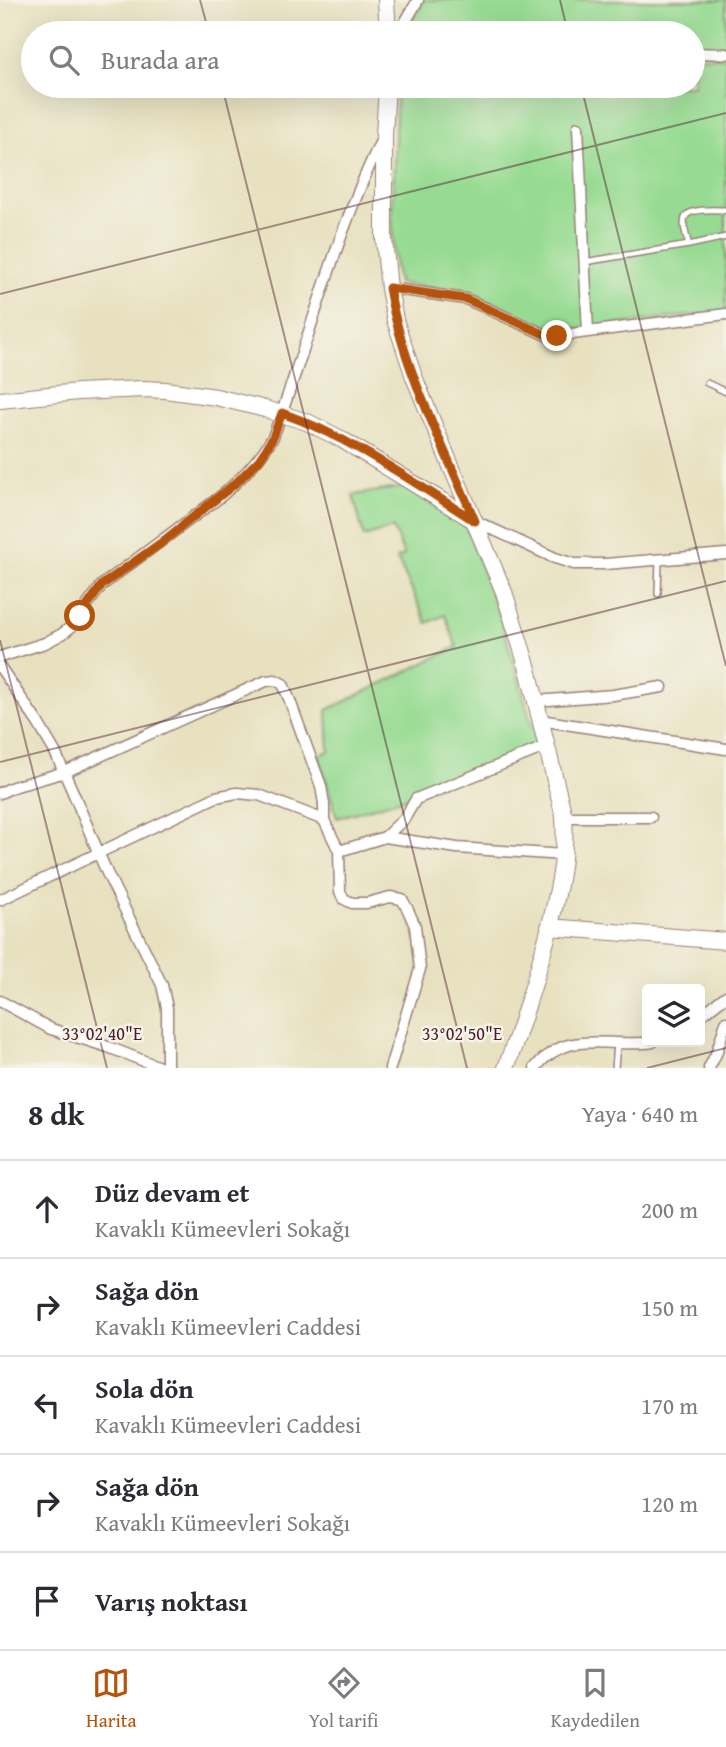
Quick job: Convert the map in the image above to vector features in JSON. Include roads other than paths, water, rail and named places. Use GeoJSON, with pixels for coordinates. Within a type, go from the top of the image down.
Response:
{"type":"FeatureCollection","features":[{"type":"Feature","properties":{"kind":"street"},"geometry":{"type":"LineString","coordinates":[[386,0],[387,21]]}},
{"type":"Feature","properties":{"kind":"street"},"geometry":{"type":"LineString","coordinates":[[406,21],[418,0]]}},
{"type":"Feature","properties":{"kind":"street"},"geometry":{"type":"LineString","coordinates":[[705,53],[726,54]]}},
{"type":"Feature","properties":{"kind":"street"},"geometry":{"type":"LineString","coordinates":[[386,98],[384,239],[395,320],[414,377],[504,592],[536,701],[564,817],[565,843],[560,881],[530,996],[506,1068]]}},
{"type":"Feature","properties":{"kind":"street"},"geometry":{"type":"LineString","coordinates":[[578,127],[587,332]]}},
{"type":"Feature","properties":{"kind":"street"},"geometry":{"type":"LineString","coordinates":[[0,657],[46,643],[62,634],[71,627],[102,585],[195,517],[259,460],[273,437],[337,246],[384,135]]}},
{"type":"Feature","properties":{"kind":"street"},"geometry":{"type":"LineString","coordinates":[[389,288],[466,299],[546,335],[557,336],[726,314]]}},
{"type":"Feature","properties":{"kind":"street"},"geometry":{"type":"LineString","coordinates":[[0,400],[78,392],[154,390],[216,397],[307,422],[341,439],[475,521],[574,564],[726,554]]}},
{"type":"Feature","properties":{"kind":"street"},"geometry":{"type":"LineString","coordinates":[[0,667],[47,736],[99,854],[162,985],[167,1007],[164,1068],[51,1029],[0,1001]]}},
{"type":"Feature","properties":{"kind":"street"},"geometry":{"type":"LineString","coordinates":[[0,793],[64,772],[266,681],[275,680],[282,684],[321,786],[324,820],[339,851],[340,892],[344,899],[352,903],[367,903],[390,897],[402,899],[415,926],[420,969],[390,1068]]}},
{"type":"Feature","properties":{"kind":"street"},"geometry":{"type":"LineString","coordinates":[[536,701],[613,695],[662,687]]}},
{"type":"Feature","properties":{"kind":"street"},"geometry":{"type":"LineString","coordinates":[[540,720],[726,749]]}},
{"type":"Feature","properties":{"kind":"street"},"geometry":{"type":"LineString","coordinates":[[385,837],[404,819],[416,799],[547,746]]}},
{"type":"Feature","properties":{"kind":"street"},"geometry":{"type":"LineString","coordinates":[[0,900],[216,797],[237,793],[259,794],[324,820]]}},
{"type":"Feature","properties":{"kind":"street"},"geometry":{"type":"LineString","coordinates":[[564,817],[651,817]]}},
{"type":"Feature","properties":{"kind":"street"},"geometry":{"type":"LineString","coordinates":[[339,851],[385,837],[457,848],[564,855]]}},
{"type":"Feature","properties":{"kind":"street"},"geometry":{"type":"LineString","coordinates":[[549,927],[726,941]]}},
{"type":"Feature","properties":{"kind":"street"},"geometry":{"type":"LineString","coordinates":[[705,1012],[726,996]]}},
{"type":"Feature","properties":{"kind":"street"},"geometry":{"type":"LineString","coordinates":[[709,1068],[726,1022]]}},
{"type":"Feature","properties":{"kind":"street"},"geometry":{"type":"LineString","coordinates":[[535,1068],[545,1056],[574,1042],[642,1042]]}},
{"type":"Feature","properties":{"kind":"lane"},"geometry":{"type":"LineString","coordinates":[[689,245],[684,218],[687,215],[699,211],[726,210]]}},
{"type":"Feature","properties":{"kind":"lane"},"geometry":{"type":"LineString","coordinates":[[583,262],[726,237]]}},
{"type":"Feature","properties":{"kind":"lane"},"geometry":{"type":"LineString","coordinates":[[707,383],[726,392]]}},
{"type":"Feature","properties":{"kind":"lane"},"geometry":{"type":"LineString","coordinates":[[658,594],[659,559]]}},
{"type":"Feature","properties":{"kind":"lane"},"geometry":{"type":"LineString","coordinates":[[615,1068],[617,1043]]}}]}
